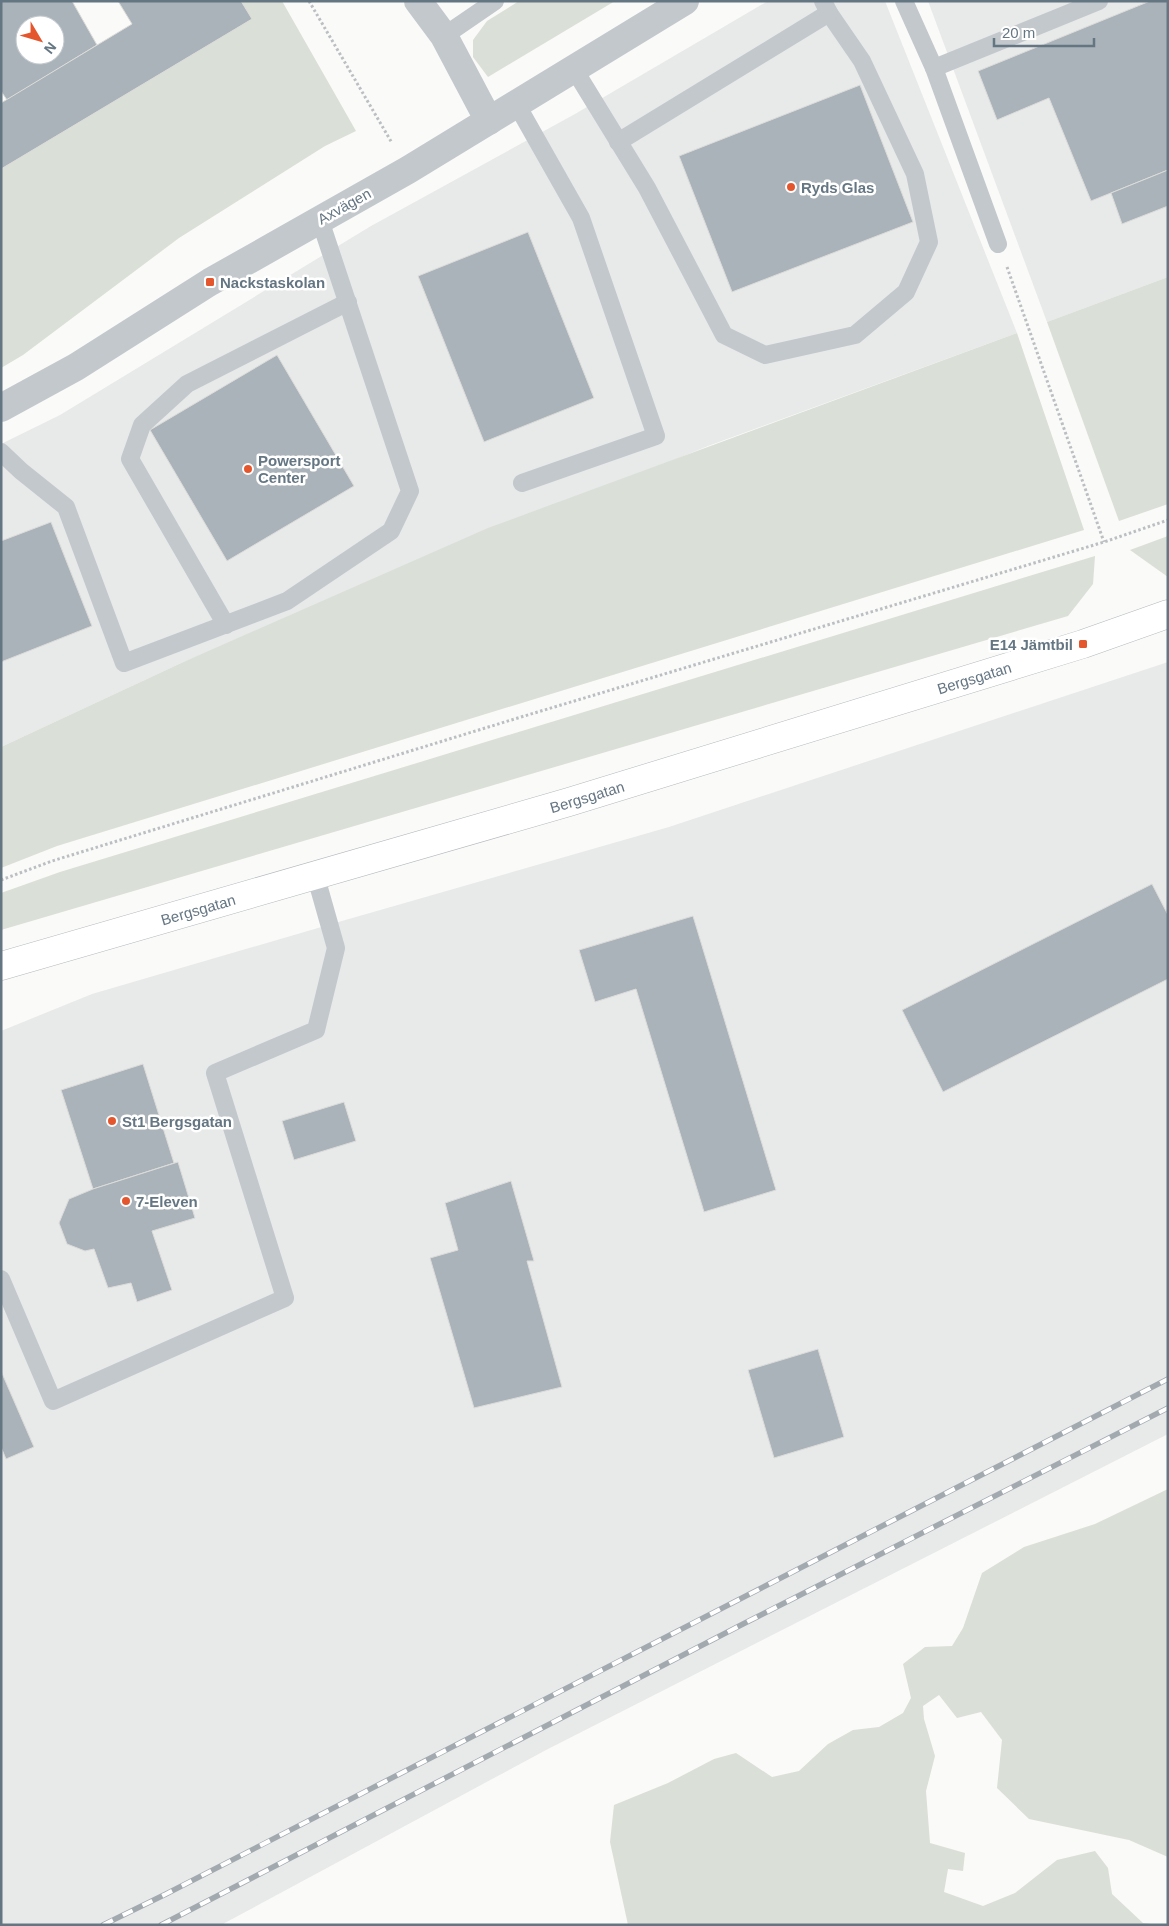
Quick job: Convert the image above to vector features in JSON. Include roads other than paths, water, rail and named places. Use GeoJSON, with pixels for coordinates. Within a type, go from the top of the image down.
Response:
{"type":"FeatureCollection","features":[{"type":"Feature","properties":{"kind":"highway","name":"Bergsgatan"},"geometry":{"type":"LineString","coordinates":[[1,966],[569,802],[1065,649],[1168,614]]}},
{"type":"Feature","properties":{"kind":"street"},"geometry":{"type":"LineString","coordinates":[[418,1],[444,36],[490,120]]}},
{"type":"Feature","properties":{"kind":"street","name":"Axvägen"},"geometry":{"type":"LineString","coordinates":[[1,408],[76,368],[210,282],[408,170],[685,1]]}},
{"type":"Feature","properties":{"kind":"lane"},"geometry":{"type":"LineString","coordinates":[[444,36],[495,1]]}},
{"type":"Feature","properties":{"kind":"lane"},"geometry":{"type":"LineString","coordinates":[[904,1],[934,68],[998,244]]}},
{"type":"Feature","properties":{"kind":"lane"},"geometry":{"type":"LineString","coordinates":[[934,68],[1099,1]]}},
{"type":"Feature","properties":{"kind":"lane"},"geometry":{"type":"LineString","coordinates":[[574,69],[618,142],[647,188],[724,335],[766,355],[855,335],[906,292],[929,242],[915,174],[862,61],[826,7],[618,142]]}},
{"type":"Feature","properties":{"kind":"lane"},"geometry":{"type":"LineString","coordinates":[[517,105],[581,218],[656,436],[522,483]]}},
{"type":"Feature","properties":{"kind":"lane"},"geometry":{"type":"LineString","coordinates":[[1,452],[21,471],[66,506],[124,664],[286,601],[391,531],[410,491],[320,220]]}},
{"type":"Feature","properties":{"kind":"lane"},"geometry":{"type":"LineString","coordinates":[[226,625],[130,459],[142,425],[186,384],[348,302]]}},
{"type":"Feature","properties":{"kind":"lane"},"geometry":{"type":"LineString","coordinates":[[1,1279],[53,1401],[284,1298],[214,1074],[316,1030],[336,948],[315,874]]}},
{"type":"Feature","properties":{"kind":"railway"},"geometry":{"type":"LineString","coordinates":[[103,1925],[1168,1379]]}},
{"type":"Feature","properties":{"kind":"railway"},"geometry":{"type":"LineString","coordinates":[[161,1925],[743,1624],[1168,1408]]}},
{"type":"Feature","properties":{"kind":"place","name":"Ryds Glas"},"geometry":{"type":"Point","coordinates":[791,187]}},
{"type":"Feature","properties":{"kind":"place","name":"Nackstaskolan"},"geometry":{"type":"Point","coordinates":[210,282]}},
{"type":"Feature","properties":{"kind":"place","name":"Powersport Center"},"geometry":{"type":"Point","coordinates":[248,469]}},
{"type":"Feature","properties":{"kind":"place","name":"E14 Jämtbil"},"geometry":{"type":"Point","coordinates":[1083,644]}},
{"type":"Feature","properties":{"kind":"place","name":"St1 Bergsgatan"},"geometry":{"type":"Point","coordinates":[112,1121]}},
{"type":"Feature","properties":{"kind":"place","name":"7-Eleven"},"geometry":{"type":"Point","coordinates":[126,1201]}}]}
